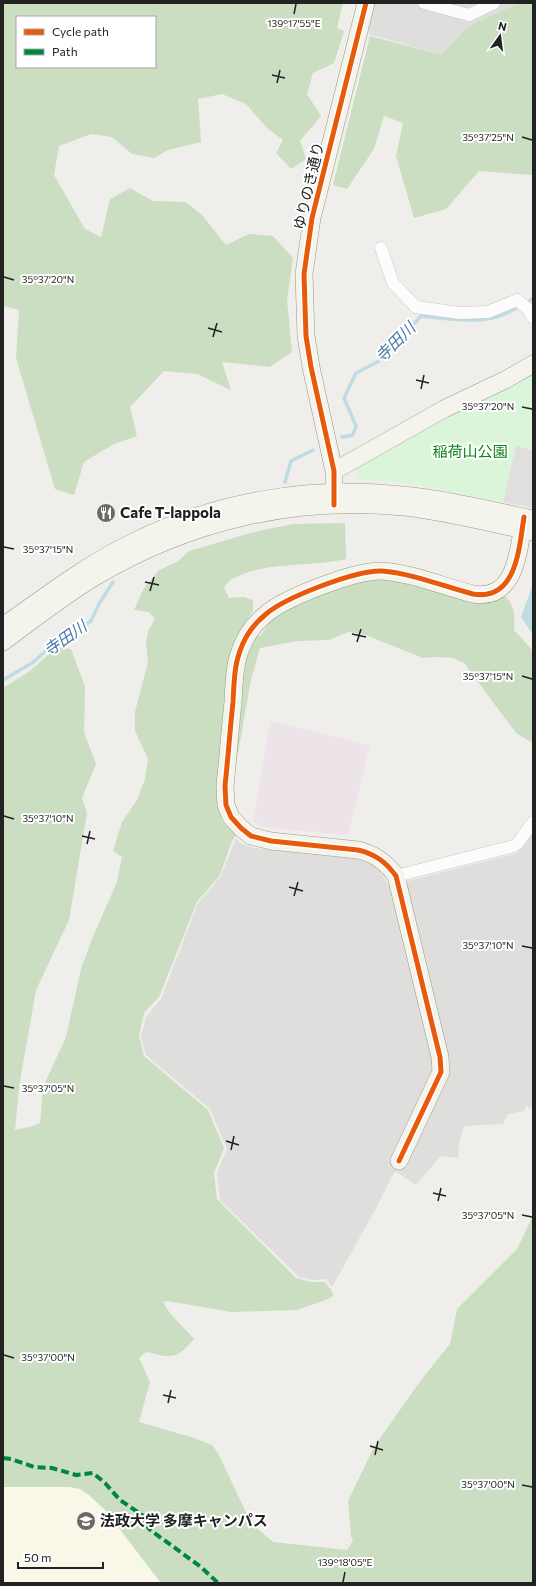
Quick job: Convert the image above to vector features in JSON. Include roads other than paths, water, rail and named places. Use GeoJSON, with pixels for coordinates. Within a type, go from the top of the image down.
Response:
{"type":"FeatureCollection","features":[{"type":"Feature","properties":{"kind":"street","name":"ゆりのき通り"},"geometry":{"type":"LineString","coordinates":[[334,498],[334,471],[308,351],[305,322],[304,274],[306,250],[312,218],[366,3]]}},
{"type":"Feature","properties":{"kind":"street"},"geometry":{"type":"LineString","coordinates":[[424,3],[469,15],[494,3]]}},
{"type":"Feature","properties":{"kind":"street"},"geometry":{"type":"LineString","coordinates":[[381,248],[393,283],[416,308],[460,313],[488,312],[517,300],[530,313]]}},
{"type":"Feature","properties":{"kind":"street"},"geometry":{"type":"LineString","coordinates":[[334,471],[444,409],[505,380],[533,364]]}},
{"type":"Feature","properties":{"kind":"street"},"geometry":{"type":"LineString","coordinates":[[3,642],[94,578],[139,553],[162,542],[209,526],[258,513],[334,498],[376,493],[427,498],[528,524],[512,573],[507,582],[496,591],[486,594],[473,594],[398,574],[382,572],[368,572],[353,575],[287,600],[274,607],[254,626],[246,637],[236,663],[225,786],[226,806],[231,817],[246,832],[262,839],[358,850],[371,853],[389,867],[396,876],[441,1066],[441,1072],[399,1161]]}},
{"type":"Feature","properties":{"kind":"street"},"geometry":{"type":"LineString","coordinates":[[3,626],[89,566],[134,541],[157,531],[235,505],[285,496],[334,498]]}},
{"type":"Feature","properties":{"kind":"street"},"geometry":{"type":"LineString","coordinates":[[396,876],[514,846],[518,843],[533,822]]}},
{"type":"Feature","properties":{"kind":"water"},"geometry":{"type":"Polygon","coordinates":[[[533,584],[533,635],[521,617],[533,584]]]}},
{"type":"Feature","properties":{"kind":"waterway","name":"寺田川"},"geometry":{"type":"LineString","coordinates":[[526,304],[533,298]]}},
{"type":"Feature","properties":{"kind":"waterway","name":"寺田川"},"geometry":{"type":"LineString","coordinates":[[342,437],[353,435],[356,426],[344,398],[356,373],[383,359],[421,316],[479,320],[499,316],[520,306]]}},
{"type":"Feature","properties":{"kind":"waterway","name":"寺田川"},"geometry":{"type":"LineString","coordinates":[[285,482],[291,461],[313,450]]}},
{"type":"Feature","properties":{"kind":"waterway","name":"寺田川"},"geometry":{"type":"LineString","coordinates":[[3,680],[32,663],[55,643],[70,637],[91,621],[99,604],[113,582]]}},
{"type":"Feature","properties":{"kind":"place","name":"Cafe T-lappola"},"geometry":{"type":"Point","coordinates":[106,513]}},
{"type":"Feature","properties":{"kind":"place","name":"法政大学 多摩キャンパス"},"geometry":{"type":"Point","coordinates":[86,1521]}},
{"type":"Feature","properties":{"kind":"park label","name":"稲荷山公園"},"geometry":{"type":"Point","coordinates":[470,452]}}]}
